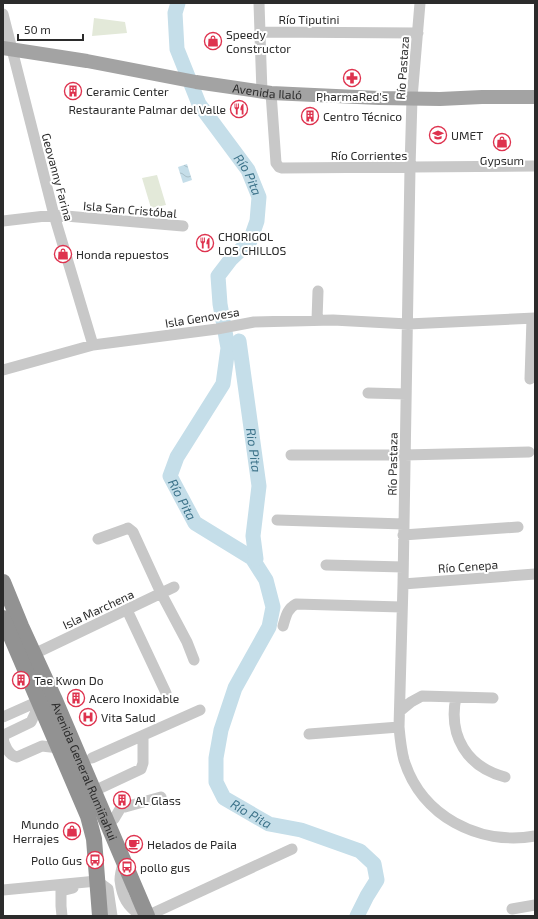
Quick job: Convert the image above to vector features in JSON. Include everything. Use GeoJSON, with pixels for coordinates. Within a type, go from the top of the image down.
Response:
{"type":"FeatureCollection","features":[{"type":"Feature","properties":{"kind":"highway","name":"Avenida General Rumiñahui"},"geometry":{"type":"LineString","coordinates":[[3,582],[147,916]]}},
{"type":"Feature","properties":{"kind":"highway","name":"Avenida General Rumiñahui"},"geometry":{"type":"LineString","coordinates":[[3,618],[88,816],[94,839],[97,884],[108,913]]}},
{"type":"Feature","properties":{"kind":"main road","name":"Avenida Ilaló"},"geometry":{"type":"LineString","coordinates":[[7,49],[87,61],[196,82],[266,92],[355,97],[528,97]]}},
{"type":"Feature","properties":{"kind":"street"},"geometry":{"type":"LineString","coordinates":[[259,3],[260,33],[266,92]]}},
{"type":"Feature","properties":{"kind":"street","name":"Río Pastaza"},"geometry":{"type":"LineString","coordinates":[[420,3],[412,98],[410,168],[403,584],[401,608],[400,711],[398,727],[400,744],[404,761],[420,792],[444,816],[459,826],[492,837],[509,838],[535,836]]}},
{"type":"Feature","properties":{"kind":"street","name":"Geovanny Farina"},"geometry":{"type":"LineString","coordinates":[[3,14],[7,49],[54,216],[93,345]]}},
{"type":"Feature","properties":{"kind":"street","name":"Río Tiputini"},"geometry":{"type":"LineString","coordinates":[[260,33],[418,32]]}},
{"type":"Feature","properties":{"kind":"street"},"geometry":{"type":"LineString","coordinates":[[535,90],[528,97],[535,102]]}},
{"type":"Feature","properties":{"kind":"street","name":"Río Corrientes"},"geometry":{"type":"LineString","coordinates":[[266,92],[276,163],[279,167],[410,168],[535,166]]}},
{"type":"Feature","properties":{"kind":"street","name":"Isla San Cristóbal"},"geometry":{"type":"LineString","coordinates":[[3,221],[54,216],[183,226]]}},
{"type":"Feature","properties":{"kind":"street"},"geometry":{"type":"LineString","coordinates":[[318,291],[318,320]]}},
{"type":"Feature","properties":{"kind":"street"},"geometry":{"type":"LineString","coordinates":[[530,379],[533,319]]}},
{"type":"Feature","properties":{"kind":"street","name":"Isla Genovesa"},"geometry":{"type":"LineString","coordinates":[[3,370],[93,345],[254,322],[332,320],[408,324],[533,319]]}},
{"type":"Feature","properties":{"kind":"street"},"geometry":{"type":"LineString","coordinates":[[368,393],[406,394]]}},
{"type":"Feature","properties":{"kind":"street"},"geometry":{"type":"LineString","coordinates":[[291,455],[404,455],[529,452]]}},
{"type":"Feature","properties":{"kind":"street"},"geometry":{"type":"LineString","coordinates":[[277,520],[395,525],[404,530],[518,527]]}},
{"type":"Feature","properties":{"kind":"street"},"geometry":{"type":"LineString","coordinates":[[98,539],[126,529],[132,530],[161,593],[187,642],[194,660]]}},
{"type":"Feature","properties":{"kind":"street"},"geometry":{"type":"LineString","coordinates":[[326,565],[403,567]]}},
{"type":"Feature","properties":{"kind":"street","name":"Río Cenepa"},"geometry":{"type":"LineString","coordinates":[[403,584],[535,574]]}},
{"type":"Feature","properties":{"kind":"street","name":"Isla Marchena"},"geometry":{"type":"LineString","coordinates":[[34,654],[174,587]]}},
{"type":"Feature","properties":{"kind":"street"},"geometry":{"type":"LineString","coordinates":[[283,626],[287,612],[296,604],[401,608]]}},
{"type":"Feature","properties":{"kind":"street"},"geometry":{"type":"LineString","coordinates":[[127,610],[166,693]]}},
{"type":"Feature","properties":{"kind":"street"},"geometry":{"type":"LineString","coordinates":[[400,711],[411,702],[422,696],[493,698]]}},
{"type":"Feature","properties":{"kind":"street"},"geometry":{"type":"LineString","coordinates":[[456,697],[454,706],[454,723],[463,748],[474,762],[481,767],[497,775],[505,777]]}},
{"type":"Feature","properties":{"kind":"street"},"geometry":{"type":"LineString","coordinates":[[3,717],[39,702]]}},
{"type":"Feature","properties":{"kind":"street"},"geometry":{"type":"LineString","coordinates":[[39,702],[31,722],[6,734],[3,736],[3,740],[10,754],[14,757],[42,746],[59,748]]}},
{"type":"Feature","properties":{"kind":"street"},"geometry":{"type":"LineString","coordinates":[[92,758],[143,737],[200,710]]}},
{"type":"Feature","properties":{"kind":"street"},"geometry":{"type":"LineString","coordinates":[[309,734],[398,727]]}},
{"type":"Feature","properties":{"kind":"street"},"geometry":{"type":"LineString","coordinates":[[94,791],[141,769],[143,762],[143,737]]}},
{"type":"Feature","properties":{"kind":"street"},"geometry":{"type":"LineString","coordinates":[[107,822],[114,819],[122,808],[160,797]]}},
{"type":"Feature","properties":{"kind":"street"},"geometry":{"type":"LineString","coordinates":[[147,916],[292,849]]}},
{"type":"Feature","properties":{"kind":"street"},"geometry":{"type":"LineString","coordinates":[[124,860],[120,878],[126,902],[132,909],[142,916]]}},
{"type":"Feature","properties":{"kind":"street"},"geometry":{"type":"LineString","coordinates":[[3,890],[97,884]]}},
{"type":"Feature","properties":{"kind":"street"},"geometry":{"type":"LineString","coordinates":[[62,916],[61,891],[68,888],[97,884]]}},
{"type":"Feature","properties":{"kind":"street"},"geometry":{"type":"LineString","coordinates":[[108,913],[126,902]]}},
{"type":"Feature","properties":{"kind":"street"},"geometry":{"type":"LineString","coordinates":[[512,909],[535,905]]}},
{"type":"Feature","properties":{"kind":"green space"},"geometry":{"type":"Polygon","coordinates":[[[94,18],[125,22],[127,33],[92,36],[94,18]]]}},
{"type":"Feature","properties":{"kind":"green space"},"geometry":{"type":"Polygon","coordinates":[[[157,175],[166,205],[151,208],[142,178],[157,175]]]}},
{"type":"Feature","properties":{"kind":"water"},"geometry":{"type":"Polygon","coordinates":[[[187,164],[192,180],[183,183],[178,167],[187,164]]]}},
{"type":"Feature","properties":{"kind":"waterway","name":"Río Pita"},"geometry":{"type":"LineString","coordinates":[[178,3],[175,13],[177,49],[199,104],[248,170],[259,197],[257,221],[250,241],[231,259],[218,276],[220,304],[228,348],[223,384],[177,457],[170,476],[195,523],[252,558],[266,580],[273,607],[269,627],[235,688],[221,730],[216,758],[216,782],[224,798],[269,824],[301,830],[360,851],[374,864],[377,880],[357,916]]}},
{"type":"Feature","properties":{"kind":"waterway","name":"Rio Pita"},"geometry":{"type":"LineString","coordinates":[[239,341],[259,486],[253,536],[256,559]]}},
{"type":"Feature","properties":{"kind":"place","name":"Speedy Constructor"},"geometry":{"type":"Point","coordinates":[213,41]}},
{"type":"Feature","properties":{"kind":"place","name":"PharmaRed's"},"geometry":{"type":"Point","coordinates":[352,78]}},
{"type":"Feature","properties":{"kind":"place","name":"Ceramic Center"},"geometry":{"type":"Point","coordinates":[73,91]}},
{"type":"Feature","properties":{"kind":"place","name":"Restaurante Palmar del Valle"},"geometry":{"type":"Point","coordinates":[239,109]}},
{"type":"Feature","properties":{"kind":"place","name":"Centro Técnico"},"geometry":{"type":"Point","coordinates":[310,116]}},
{"type":"Feature","properties":{"kind":"place","name":"UMET"},"geometry":{"type":"Point","coordinates":[438,135]}},
{"type":"Feature","properties":{"kind":"place","name":"Gypsum"},"geometry":{"type":"Point","coordinates":[502,142]}},
{"type":"Feature","properties":{"kind":"place","name":"CHORIGOL LOS CHILLOS"},"geometry":{"type":"Point","coordinates":[205,243]}},
{"type":"Feature","properties":{"kind":"place","name":"Honda repuestos"},"geometry":{"type":"Point","coordinates":[63,254]}},
{"type":"Feature","properties":{"kind":"place","name":"Tae Kwon Do"},"geometry":{"type":"Point","coordinates":[21,680]}},
{"type":"Feature","properties":{"kind":"place","name":"Acero Inoxidable"},"geometry":{"type":"Point","coordinates":[76,698]}},
{"type":"Feature","properties":{"kind":"place","name":"Vita Salud"},"geometry":{"type":"Point","coordinates":[88,717]}},
{"type":"Feature","properties":{"kind":"place","name":"AL Glass"},"geometry":{"type":"Point","coordinates":[122,800]}},
{"type":"Feature","properties":{"kind":"place","name":"Mundo Herrajes"},"geometry":{"type":"Point","coordinates":[72,831]}},
{"type":"Feature","properties":{"kind":"place","name":"Helados de Paila"},"geometry":{"type":"Point","coordinates":[134,844]}},
{"type":"Feature","properties":{"kind":"place","name":"Pollo Gus"},"geometry":{"type":"Point","coordinates":[95,860]}},
{"type":"Feature","properties":{"kind":"place","name":"pollo gus"},"geometry":{"type":"Point","coordinates":[127,867]}}]}
